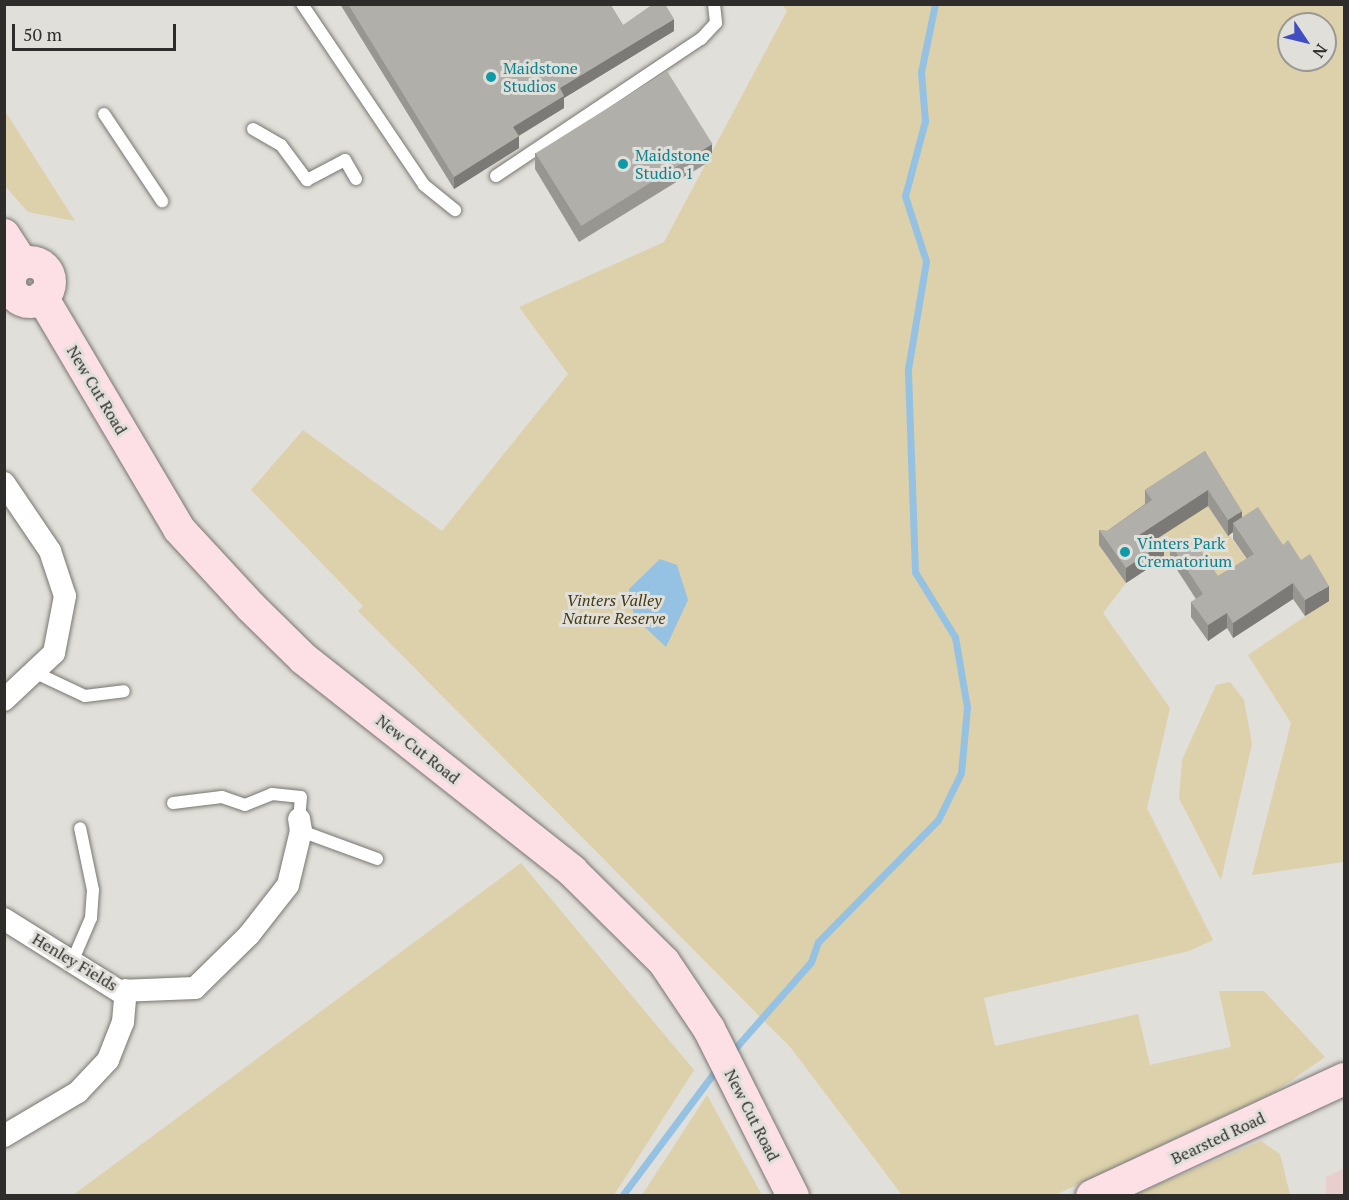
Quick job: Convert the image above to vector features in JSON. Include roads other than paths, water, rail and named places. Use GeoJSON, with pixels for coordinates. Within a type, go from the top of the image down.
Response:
{"type":"FeatureCollection","features":[{"type":"Feature","properties":{"kind":"street","name":"New Cut Road"},"geometry":{"type":"LineString","coordinates":[[4,235],[13,283]]}},
{"type":"Feature","properties":{"kind":"street","name":"New Cut Road"},"geometry":{"type":"LineString","coordinates":[[13,283],[35,262],[47,271],[49,286],[42,297],[179,529],[250,607],[304,659],[572,871],[664,962],[709,1029],[793,1196]]}},
{"type":"Feature","properties":{"kind":"street"},"geometry":{"type":"LineString","coordinates":[[4,483],[50,551],[65,596],[54,653],[4,700]]}},
{"type":"Feature","properties":{"kind":"street","name":"Henley Fields"},"geometry":{"type":"LineString","coordinates":[[4,919],[72,962],[126,990],[195,988],[249,935],[288,885],[300,825]]}},
{"type":"Feature","properties":{"kind":"street"},"geometry":{"type":"LineString","coordinates":[[4,1137],[78,1092],[108,1060],[123,1022],[126,990]]}},
{"type":"Feature","properties":{"kind":"street","name":"Bearsted Road"},"geometry":{"type":"LineString","coordinates":[[1092,1196],[1344,1079]]}},
{"type":"Feature","properties":{"kind":"lane"},"geometry":{"type":"LineString","coordinates":[[302,4],[424,185],[455,210]]}},
{"type":"Feature","properties":{"kind":"lane"},"geometry":{"type":"LineString","coordinates":[[496,176],[701,39],[716,22],[714,4]]}},
{"type":"Feature","properties":{"kind":"lane"},"geometry":{"type":"LineString","coordinates":[[104,114],[162,201]]}},
{"type":"Feature","properties":{"kind":"lane"},"geometry":{"type":"LineString","coordinates":[[253,129],[281,144],[307,180],[345,160],[356,180]]}},
{"type":"Feature","properties":{"kind":"lane"},"geometry":{"type":"LineString","coordinates":[[34,672],[86,696],[124,691]]}},
{"type":"Feature","properties":{"kind":"lane"},"geometry":{"type":"LineString","coordinates":[[173,804],[222,797],[245,805],[272,794],[300,797],[300,825],[376,859]]}},
{"type":"Feature","properties":{"kind":"lane"},"geometry":{"type":"LineString","coordinates":[[72,962],[91,918],[93,890],[80,828]]}},
{"type":"Feature","properties":{"kind":"water"},"geometry":{"type":"Polygon","coordinates":[[[660,559],[677,565],[688,600],[666,647],[634,617],[629,589],[660,559]]]}},
{"type":"Feature","properties":{"kind":"waterway"},"geometry":{"type":"LineString","coordinates":[[731,1053],[811,962],[818,942],[938,820],[961,773],[967,707],[955,637],[915,572],[908,369],[926,261],[905,196],[925,121],[921,72],[935,4]]}},
{"type":"Feature","properties":{"kind":"waterway"},"geometry":{"type":"LineString","coordinates":[[622,1196],[719,1066]]}},
{"type":"Feature","properties":{"kind":"place","name":"Maidstone Studios"},"geometry":{"type":"Point","coordinates":[491,77]}},
{"type":"Feature","properties":{"kind":"place","name":"Maidstone Studio 1"},"geometry":{"type":"Point","coordinates":[623,164]}},
{"type":"Feature","properties":{"kind":"place","name":"Vinters Park Crematorium"},"geometry":{"type":"Point","coordinates":[1125,552]}},
{"type":"Feature","properties":{"kind":"park label","name":"Vinters Valley Nature Reserve"},"geometry":{"type":"Point","coordinates":[614,609]}}]}
